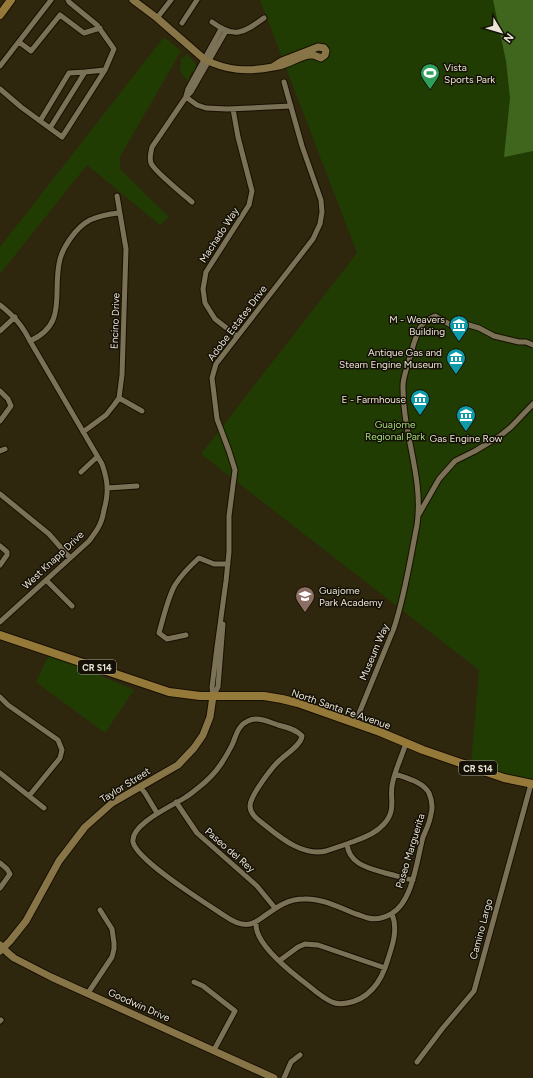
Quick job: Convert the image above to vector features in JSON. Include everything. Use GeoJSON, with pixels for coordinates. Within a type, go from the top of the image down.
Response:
{"type":"FeatureCollection","features":[{"type":"Feature","properties":{"kind":"main road"},"geometry":{"type":"LineString","coordinates":[[0,15],[11,0]]}},
{"type":"Feature","properties":{"kind":"main road","name":"North Santa Fe Avenue"},"geometry":{"type":"LineString","coordinates":[[0,635],[169,692],[200,696],[252,696],[298,702],[504,778],[532,784]]}},
{"type":"Feature","properties":{"kind":"street"},"geometry":{"type":"LineString","coordinates":[[0,66],[51,0]]}},
{"type":"Feature","properties":{"kind":"street"},"geometry":{"type":"LineString","coordinates":[[0,89],[21,107],[62,137],[104,70],[114,50],[100,28],[68,0]]}},
{"type":"Feature","properties":{"kind":"street"},"geometry":{"type":"LineString","coordinates":[[133,0],[157,18],[206,60],[226,68],[260,70],[284,65],[310,55],[321,58],[325,55],[326,51],[324,48],[318,47],[282,61],[274,66]]}},
{"type":"Feature","properties":{"kind":"street"},"geometry":{"type":"LineString","coordinates":[[157,18],[171,0]]}},
{"type":"Feature","properties":{"kind":"street"},"geometry":{"type":"LineString","coordinates":[[182,22],[197,0]]}},
{"type":"Feature","properties":{"kind":"street"},"geometry":{"type":"LineString","coordinates":[[19,42],[31,51],[60,15],[84,33],[100,28]]}},
{"type":"Feature","properties":{"kind":"street"},"geometry":{"type":"LineString","coordinates":[[212,22],[224,30],[233,32],[248,29],[264,18]]}},
{"type":"Feature","properties":{"kind":"street"},"geometry":{"type":"LineString","coordinates":[[192,202],[156,171],[151,164],[150,158],[152,147],[186,97],[188,89],[224,30]]}},
{"type":"Feature","properties":{"kind":"street"},"geometry":{"type":"LineString","coordinates":[[40,120],[69,73],[104,70]]}},
{"type":"Feature","properties":{"kind":"street"},"geometry":{"type":"LineString","coordinates":[[50,128],[85,72]]}},
{"type":"Feature","properties":{"kind":"street","name":"Adobe Estates Drive"},"geometry":{"type":"LineString","coordinates":[[213,696],[218,687],[223,624],[221,615],[228,564],[229,516],[234,470],[229,451],[217,419],[212,378],[216,364],[313,238],[320,224],[322,212],[321,200],[302,146],[284,82]]}},
{"type":"Feature","properties":{"kind":"street"},"geometry":{"type":"LineString","coordinates":[[186,97],[197,105],[206,108],[234,109],[291,106]]}},
{"type":"Feature","properties":{"kind":"street","name":"Machado Way"},"geometry":{"type":"LineString","coordinates":[[234,109],[238,137],[252,191],[250,205],[206,272],[203,289],[205,303],[215,319],[237,336]]}},
{"type":"Feature","properties":{"kind":"street","name":"Encino Drive"},"geometry":{"type":"LineString","coordinates":[[83,432],[106,415],[119,398],[122,375],[126,249],[117,196]]}},
{"type":"Feature","properties":{"kind":"street"},"geometry":{"type":"LineString","coordinates":[[30,341],[38,338],[50,325],[54,318],[59,264],[63,251],[69,240],[84,224],[90,220],[101,216],[119,213]]}},
{"type":"Feature","properties":{"kind":"street","name":"West Knapp Drive"},"geometry":{"type":"LineString","coordinates":[[0,306],[15,317],[23,328],[102,464],[107,488],[107,498],[102,518],[98,528],[89,541],[0,622]]}},
{"type":"Feature","properties":{"kind":"street","name":"Museum Way"},"geometry":{"type":"LineString","coordinates":[[355,723],[398,618],[418,515],[417,479],[406,417],[403,383],[418,330],[424,322],[435,316],[451,325],[462,323],[479,328],[494,336],[519,342],[526,342],[533,345]]}},
{"type":"Feature","properties":{"kind":"street"},"geometry":{"type":"LineString","coordinates":[[0,331],[15,317]]}},
{"type":"Feature","properties":{"kind":"street"},"geometry":{"type":"LineString","coordinates":[[0,391],[8,399],[11,406],[0,421]]}},
{"type":"Feature","properties":{"kind":"street"},"geometry":{"type":"LineString","coordinates":[[119,398],[142,411]]}},
{"type":"Feature","properties":{"kind":"street","name":"Museum Way"},"geometry":{"type":"LineString","coordinates":[[418,515],[439,480],[455,462],[500,436],[533,404]]}},
{"type":"Feature","properties":{"kind":"street"},"geometry":{"type":"LineString","coordinates":[[81,472],[97,457]]}},
{"type":"Feature","properties":{"kind":"street"},"geometry":{"type":"LineString","coordinates":[[107,488],[137,486]]}},
{"type":"Feature","properties":{"kind":"street"},"geometry":{"type":"LineString","coordinates":[[0,494],[49,534],[70,558]]}},
{"type":"Feature","properties":{"kind":"street"},"geometry":{"type":"LineString","coordinates":[[0,546],[7,552],[7,555],[0,565]]}},
{"type":"Feature","properties":{"kind":"street"},"geometry":{"type":"LineString","coordinates":[[186,635],[167,639],[158,633],[175,585],[188,568],[199,558],[214,564],[228,564]]}},
{"type":"Feature","properties":{"kind":"street"},"geometry":{"type":"LineString","coordinates":[[46,580],[72,606]]}},
{"type":"Feature","properties":{"kind":"street","name":"Taylor Street"},"geometry":{"type":"LineString","coordinates":[[1,948],[10,941],[26,921],[59,861],[85,827],[112,803],[178,765],[194,748],[203,735],[210,718],[213,696]]}},
{"type":"Feature","properties":{"kind":"street"},"geometry":{"type":"LineString","coordinates":[[0,697],[8,705],[54,739],[58,740],[62,750],[60,758],[29,796]]}},
{"type":"Feature","properties":{"kind":"street"},"geometry":{"type":"LineString","coordinates":[[256,922],[257,931],[275,958],[326,999],[334,1003],[355,1002],[364,998],[369,993],[379,981],[395,940],[394,919],[392,914],[381,918],[368,918],[321,901],[307,899],[298,899],[282,903],[256,922],[249,925],[239,924],[228,919],[156,869],[138,852],[133,842],[135,832],[157,813],[188,796],[207,780],[221,764],[232,746],[241,726],[249,720],[258,719],[296,730],[302,736],[302,740],[278,761],[253,796],[250,806],[255,817],[278,836],[300,848],[312,852],[326,851],[377,831],[386,822],[392,807],[392,786],[395,774],[406,743]]}},
{"type":"Feature","properties":{"kind":"street"},"geometry":{"type":"LineString","coordinates":[[0,773],[44,808]]}},
{"type":"Feature","properties":{"kind":"street","name":"Paseo Marguerita"},"geometry":{"type":"LineString","coordinates":[[392,914],[402,904],[413,880],[423,838],[432,814],[432,802],[428,792],[416,782],[395,774]]}},
{"type":"Feature","properties":{"kind":"street","name":"Camino Largo"},"geometry":{"type":"LineString","coordinates":[[417,1062],[474,991],[532,784]]}},
{"type":"Feature","properties":{"kind":"street"},"geometry":{"type":"LineString","coordinates":[[140,787],[157,813]]}},
{"type":"Feature","properties":{"kind":"street","name":"Paseo del Rey"},"geometry":{"type":"LineString","coordinates":[[176,802],[196,833],[258,886],[275,908]]}},
{"type":"Feature","properties":{"kind":"street"},"geometry":{"type":"LineString","coordinates":[[347,844],[347,850],[355,861],[364,867],[413,880]]}},
{"type":"Feature","properties":{"kind":"street"},"geometry":{"type":"LineString","coordinates":[[0,863],[10,874],[0,888]]}},
{"type":"Feature","properties":{"kind":"street"},"geometry":{"type":"LineString","coordinates":[[88,993],[112,957],[114,949],[112,929],[100,910]]}},
{"type":"Feature","properties":{"kind":"street"},"geometry":{"type":"LineString","coordinates":[[279,961],[298,947],[305,944],[318,945],[385,968]]}},
{"type":"Feature","properties":{"kind":"street","name":"Goodwin Drive"},"geometry":{"type":"LineString","coordinates":[[1,948],[14,958],[51,977],[274,1078]]}},
{"type":"Feature","properties":{"kind":"street"},"geometry":{"type":"LineString","coordinates":[[194,982],[203,986],[235,1011],[214,1050]]}},
{"type":"Feature","properties":{"kind":"street"},"geometry":{"type":"LineString","coordinates":[[284,1078],[291,1062],[300,1055]]}},
{"type":"Feature","properties":{"kind":"green space","name":"Guajome Regional Park"},"geometry":{"type":"Polygon","coordinates":[[[260,0],[533,0],[533,783],[471,764],[479,670],[201,454],[357,253],[260,0]]]}},
{"type":"Feature","properties":{"kind":"green space"},"geometry":{"type":"Polygon","coordinates":[[[493,0],[533,0],[533,151],[504,157],[510,98],[506,61],[493,0]]]}},
{"type":"Feature","properties":{"kind":"green space"},"geometry":{"type":"Polygon","coordinates":[[[164,37],[181,51],[120,157],[120,169],[169,217],[160,225],[87,165],[0,274],[0,247],[164,37]]]}},
{"type":"Feature","properties":{"kind":"green space"},"geometry":{"type":"Polygon","coordinates":[[[187,54],[196,65],[196,70],[191,73],[188,82],[180,71],[180,66],[182,63],[180,61],[182,57],[183,58],[187,54]]]}},
{"type":"Feature","properties":{"kind":"green space"},"geometry":{"type":"Polygon","coordinates":[[[49,654],[134,690],[105,733],[36,682],[49,654]]]}},
{"type":"Feature","properties":{"kind":"place","name":"Vista Sports Park"},"geometry":{"type":"Point","coordinates":[430,90]}},
{"type":"Feature","properties":{"kind":"place","name":"M - Weavers Building"},"geometry":{"type":"Point","coordinates":[459,342]}},
{"type":"Feature","properties":{"kind":"place","name":"Antique Gas and Steam Engine Museum"},"geometry":{"type":"Point","coordinates":[456,375]}},
{"type":"Feature","properties":{"kind":"place","name":"E - Farmhouse"},"geometry":{"type":"Point","coordinates":[420,416]}},
{"type":"Feature","properties":{"kind":"place","name":"Gas Engine Row"},"geometry":{"type":"Point","coordinates":[466,432]}},
{"type":"Feature","properties":{"kind":"place","name":"Guajome Park Academy"},"geometry":{"type":"Point","coordinates":[305,613]}}]}
